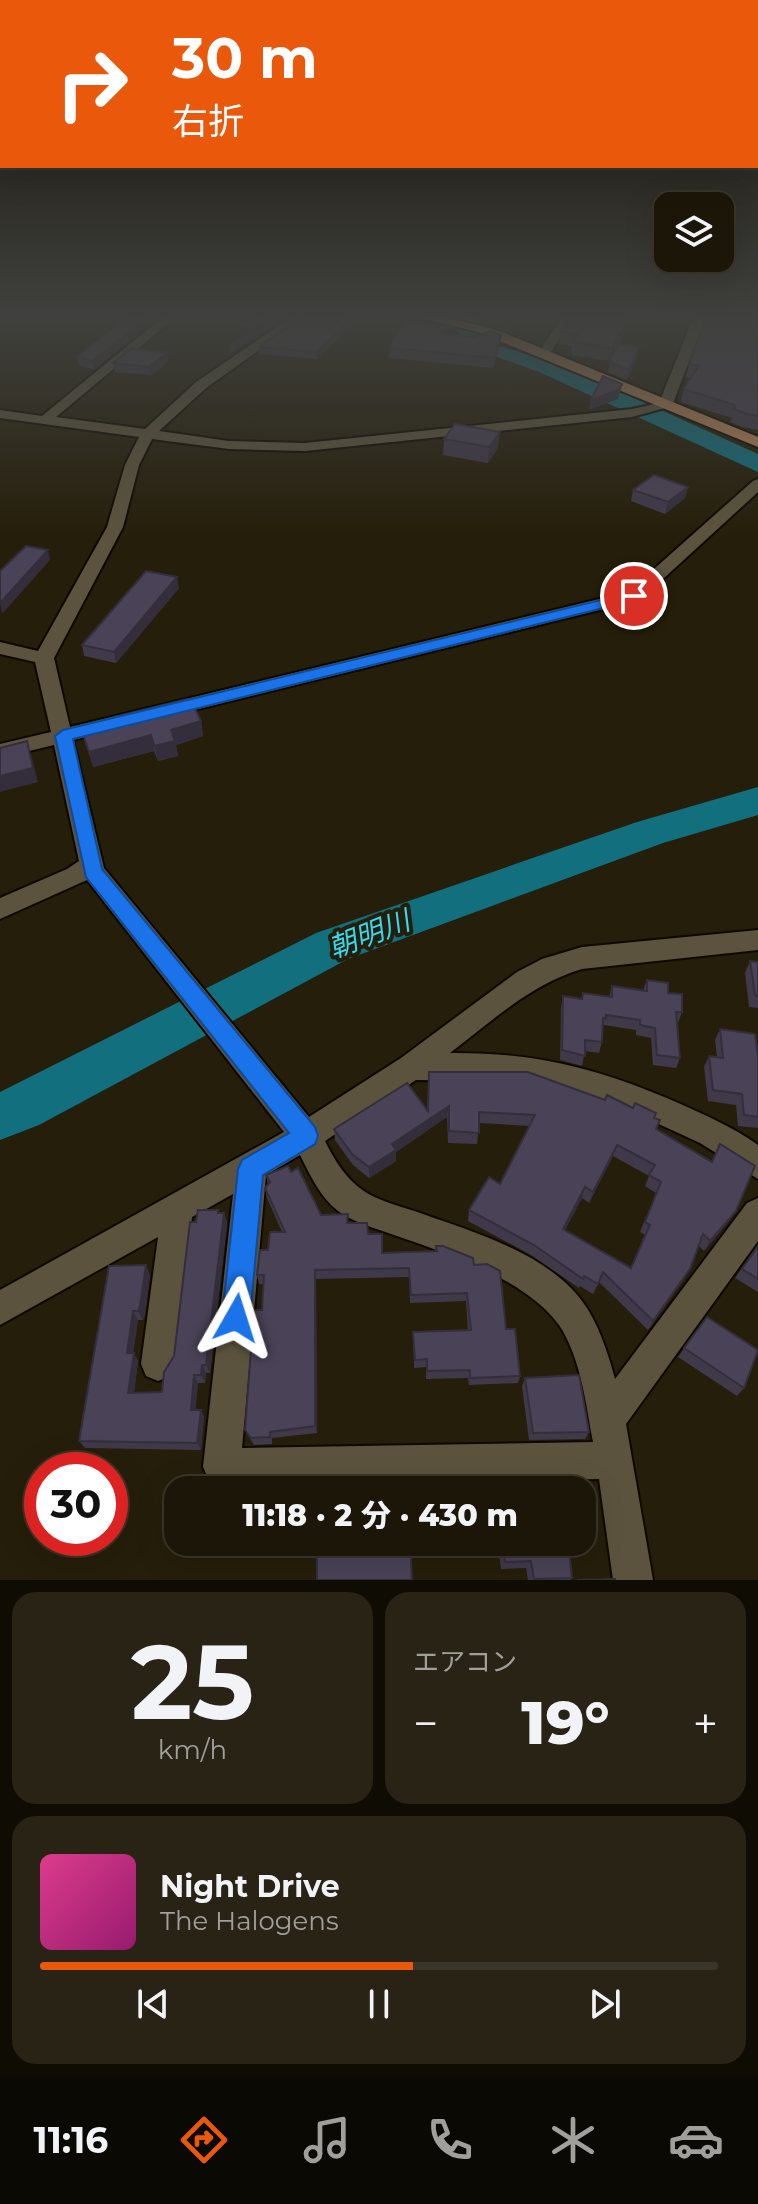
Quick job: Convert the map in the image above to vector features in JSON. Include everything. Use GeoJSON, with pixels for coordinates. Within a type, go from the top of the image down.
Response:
{"type":"FeatureCollection","features":[{"type":"Feature","properties":{"kind":"main road"},"geometry":{"type":"LineString","coordinates":[[616,390],[654,409],[758,442]]}},
{"type":"Feature","properties":{"kind":"street"},"geometry":{"type":"LineString","coordinates":[[45,420],[82,390]]}},
{"type":"Feature","properties":{"kind":"street"},"geometry":{"type":"LineString","coordinates":[[196,390],[147,435],[132,465],[115,527],[44,658],[93,868],[306,1136],[327,1176],[354,1204],[477,1250],[542,1286],[569,1312],[588,1346],[606,1421],[633,1580]]}},
{"type":"Feature","properties":{"kind":"street"},"geometry":{"type":"LineString","coordinates":[[0,414],[256,448],[305,447],[654,409],[664,390]]}},
{"type":"Feature","properties":{"kind":"street"},"geometry":{"type":"LineString","coordinates":[[0,751],[634,596],[758,484]]}},
{"type":"Feature","properties":{"kind":"street"},"geometry":{"type":"LineString","coordinates":[[0,648],[44,658]]}},
{"type":"Feature","properties":{"kind":"street"},"geometry":{"type":"LineString","coordinates":[[0,909],[93,868]]}},
{"type":"Feature","properties":{"kind":"street"},"geometry":{"type":"LineString","coordinates":[[0,1308],[306,1136],[411,1067],[526,980],[551,967],[582,958],[758,940]]}},
{"type":"Feature","properties":{"kind":"street"},"geometry":{"type":"LineString","coordinates":[[411,1067],[496,1066],[562,1074],[622,1092],[688,1122],[742,1150],[758,1164]]}},
{"type":"Feature","properties":{"kind":"street"},"geometry":{"type":"LineString","coordinates":[[251,1169],[222,1467],[613,1460]]}},
{"type":"Feature","properties":{"kind":"street"},"geometry":{"type":"LineString","coordinates":[[158,1364],[177,1209]]}},
{"type":"Feature","properties":{"kind":"street"},"geometry":{"type":"LineString","coordinates":[[606,1421],[758,1214]]}},
{"type":"Feature","properties":{"kind":"building"},"geometry":{"type":"Polygon","coordinates":[[[596,390],[618,390],[591,400],[596,390]]]}},
{"type":"Feature","properties":{"kind":"building"},"geometry":{"type":"Polygon","coordinates":[[[686,390],[758,390],[758,416],[734,409],[735,405],[686,390]]]}},
{"type":"Feature","properties":{"kind":"building"},"geometry":{"type":"Polygon","coordinates":[[[455,424],[500,432],[489,447],[444,439],[455,424]]]}},
{"type":"Feature","properties":{"kind":"building"},"geometry":{"type":"Polygon","coordinates":[[[654,475],[688,487],[668,502],[633,490],[654,475]]]}},
{"type":"Feature","properties":{"kind":"building"},"geometry":{"type":"Polygon","coordinates":[[[26,546],[48,550],[0,603],[0,571],[26,546]]]}},
{"type":"Feature","properties":{"kind":"building"},"geometry":{"type":"Polygon","coordinates":[[[146,571],[177,577],[114,652],[82,645],[146,571]]]}},
{"type":"Feature","properties":{"kind":"building"},"geometry":{"type":"Polygon","coordinates":[[[191,700],[201,721],[171,730],[175,741],[154,746],[151,735],[89,752],[83,734],[117,725],[114,717],[191,700]]]}},
{"type":"Feature","properties":{"kind":"building"},"geometry":{"type":"Polygon","coordinates":[[[27,741],[33,768],[0,776],[0,748],[27,741]]]}},
{"type":"Feature","properties":{"kind":"building"},"geometry":{"type":"Polygon","coordinates":[[[750,961],[758,962],[758,996],[755,995],[750,961]]]}},
{"type":"Feature","properties":{"kind":"building"},"geometry":{"type":"Polygon","coordinates":[[[647,980],[668,983],[668,993],[682,994],[682,1012],[676,1012],[680,1058],[657,1055],[655,1028],[640,1025],[640,1020],[606,1015],[606,1019],[603,1018],[602,1042],[585,1040],[585,1056],[562,1050],[563,996],[582,999],[583,993],[612,997],[612,986],[647,991],[647,980]]]}},
{"type":"Feature","properties":{"kind":"building"},"geometry":{"type":"Polygon","coordinates":[[[720,1029],[755,1034],[758,1117],[744,1115],[742,1094],[713,1090],[709,1056],[723,1058],[720,1029]]]}},
{"type":"Feature","properties":{"kind":"building"},"geometry":{"type":"Polygon","coordinates":[[[429,1072],[528,1072],[605,1100],[607,1095],[633,1108],[635,1103],[656,1113],[654,1118],[660,1120],[656,1129],[712,1162],[720,1144],[755,1166],[736,1211],[710,1241],[703,1234],[690,1269],[653,1321],[603,1272],[598,1284],[584,1276],[583,1279],[534,1245],[469,1210],[489,1177],[500,1184],[535,1115],[479,1112],[479,1133],[449,1131],[449,1106],[392,1144],[396,1150],[369,1167],[352,1154],[334,1129],[407,1083],[428,1111],[429,1072]],[[617,1145],[593,1192],[585,1187],[563,1229],[631,1268],[650,1225],[645,1222],[661,1182],[649,1175],[655,1165],[617,1145]]]}},
{"type":"Feature","properties":{"kind":"building"},"geometry":{"type":"Polygon","coordinates":[[[288,1166],[291,1172],[298,1168],[321,1215],[348,1214],[347,1223],[367,1223],[368,1234],[382,1234],[382,1253],[437,1251],[436,1246],[443,1246],[473,1258],[474,1265],[487,1264],[500,1271],[506,1329],[515,1329],[520,1376],[470,1378],[470,1370],[427,1371],[427,1359],[415,1360],[413,1332],[471,1330],[467,1293],[411,1295],[409,1268],[315,1270],[315,1426],[270,1432],[270,1437],[251,1438],[245,1430],[254,1310],[262,1310],[264,1275],[257,1275],[260,1250],[268,1250],[270,1232],[285,1232],[265,1188],[270,1182],[266,1175],[288,1166]]]}},
{"type":"Feature","properties":{"kind":"building"},"geometry":{"type":"Polygon","coordinates":[[[198,1210],[224,1213],[206,1365],[202,1365],[201,1375],[194,1375],[191,1410],[201,1410],[197,1443],[79,1441],[109,1266],[146,1265],[140,1306],[138,1311],[133,1311],[127,1353],[134,1353],[128,1393],[162,1392],[164,1372],[174,1356],[190,1222],[196,1222],[198,1210]]]}},
{"type":"Feature","properties":{"kind":"building"},"geometry":{"type":"Polygon","coordinates":[[[758,1246],[758,1279],[742,1269],[758,1246]]]}},
{"type":"Feature","properties":{"kind":"building"},"geometry":{"type":"Polygon","coordinates":[[[707,1317],[758,1350],[744,1388],[684,1348],[707,1317]]]}},
{"type":"Feature","properties":{"kind":"building"},"geometry":{"type":"Polygon","coordinates":[[[579,1375],[589,1432],[533,1433],[525,1378],[579,1375]]]}},
{"type":"Feature","properties":{"kind":"building"},"geometry":{"type":"Polygon","coordinates":[[[317,1556],[411,1556],[412,1580],[317,1580],[317,1556]]]}},
{"type":"Feature","properties":{"kind":"building"},"geometry":{"type":"Polygon","coordinates":[[[504,1556],[570,1556],[572,1578],[534,1579],[531,1561],[505,1562],[504,1556]]]}},
{"type":"Feature","properties":{"kind":"waterway"},"geometry":{"type":"LineString","coordinates":[[599,390],[758,464]]}},
{"type":"Feature","properties":{"kind":"waterway","name":"朝明川"},"geometry":{"type":"LineString","coordinates":[[0,1116],[21,1108],[332,946],[651,832],[758,801]]}},
{"type":"Feature","properties":{"kind":"route"},"geometry":{"type":"LineString","coordinates":[[236,1318],[251,1169],[306,1136],[93,871],[63,736],[634,596]]}}]}
